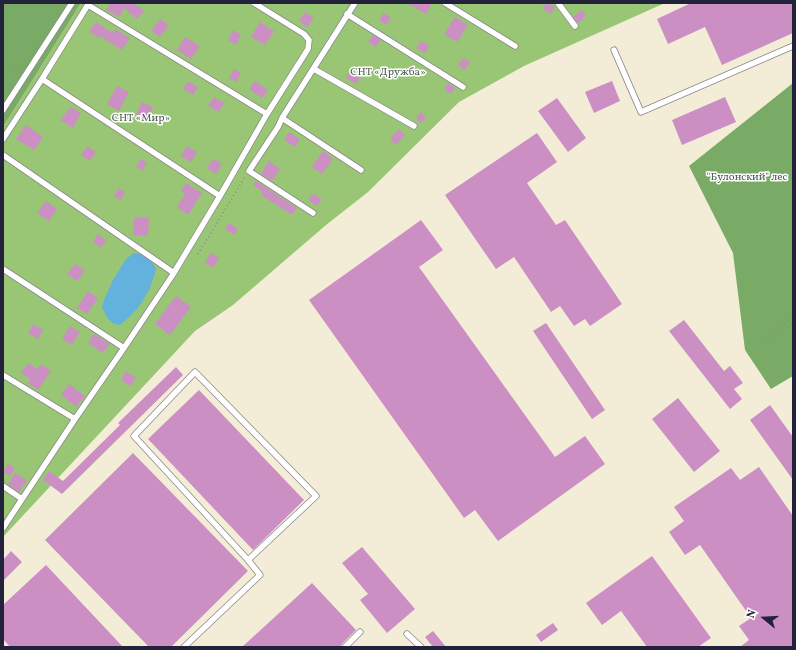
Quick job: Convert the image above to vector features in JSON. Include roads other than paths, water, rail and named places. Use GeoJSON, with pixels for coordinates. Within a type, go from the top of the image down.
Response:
{"type":"FeatureCollection","features":[{"type":"Feature","properties":{"kind":"lane"},"geometry":{"type":"LineString","coordinates":[[3,110],[72,3]]}},
{"type":"Feature","properties":{"kind":"lane"},"geometry":{"type":"LineString","coordinates":[[3,528],[174,273],[267,114],[308,49],[309,40],[304,34],[254,3]]}},
{"type":"Feature","properties":{"kind":"lane"},"geometry":{"type":"LineString","coordinates":[[313,213],[249,171],[355,3]]}},
{"type":"Feature","properties":{"kind":"lane"},"geometry":{"type":"LineString","coordinates":[[445,3],[515,46]]}},
{"type":"Feature","properties":{"kind":"lane"},"geometry":{"type":"LineString","coordinates":[[558,3],[575,26]]}},
{"type":"Feature","properties":{"kind":"lane"},"geometry":{"type":"LineString","coordinates":[[3,138],[89,4],[267,114]]}},
{"type":"Feature","properties":{"kind":"lane"},"geometry":{"type":"LineString","coordinates":[[347,14],[463,87]]}},
{"type":"Feature","properties":{"kind":"lane"},"geometry":{"type":"LineString","coordinates":[[614,50],[641,112],[793,46]]}},
{"type":"Feature","properties":{"kind":"lane"},"geometry":{"type":"LineString","coordinates":[[314,69],[414,126]]}},
{"type":"Feature","properties":{"kind":"lane"},"geometry":{"type":"LineString","coordinates":[[42,79],[220,196]]}},
{"type":"Feature","properties":{"kind":"lane"},"geometry":{"type":"LineString","coordinates":[[282,118],[361,170]]}},
{"type":"Feature","properties":{"kind":"lane"},"geometry":{"type":"LineString","coordinates":[[3,155],[174,273]]}},
{"type":"Feature","properties":{"kind":"lane"},"geometry":{"type":"LineString","coordinates":[[3,269],[124,348]]}},
{"type":"Feature","properties":{"kind":"lane"},"geometry":{"type":"LineString","coordinates":[[184,647],[260,575],[134,436],[195,372],[316,496],[248,560]]}},
{"type":"Feature","properties":{"kind":"lane"},"geometry":{"type":"LineString","coordinates":[[3,375],[74,420]]}},
{"type":"Feature","properties":{"kind":"lane"},"geometry":{"type":"LineString","coordinates":[[3,486],[22,499]]}},
{"type":"Feature","properties":{"kind":"lane"},"geometry":{"type":"LineString","coordinates":[[345,647],[360,632]]}},
{"type":"Feature","properties":{"kind":"lane"},"geometry":{"type":"LineString","coordinates":[[407,634],[421,647]]}},
{"type":"Feature","properties":{"kind":"water"},"geometry":{"type":"Polygon","coordinates":[[[134,253],[143,254],[152,262],[156,269],[150,288],[137,309],[120,325],[114,324],[108,319],[102,308],[104,300],[113,280],[126,259],[134,253]]]}},
{"type":"Feature","properties":{"kind":"park label","name":"СНТ «Дружба»"},"geometry":{"type":"Point","coordinates":[388,73]}},
{"type":"Feature","properties":{"kind":"park label","name":"СНТ «Мир»"},"geometry":{"type":"Point","coordinates":[141,119]}},
{"type":"Feature","properties":{"kind":"park label","name":"\"Булонский\" лес"},"geometry":{"type":"Point","coordinates":[747,178]}}]}
